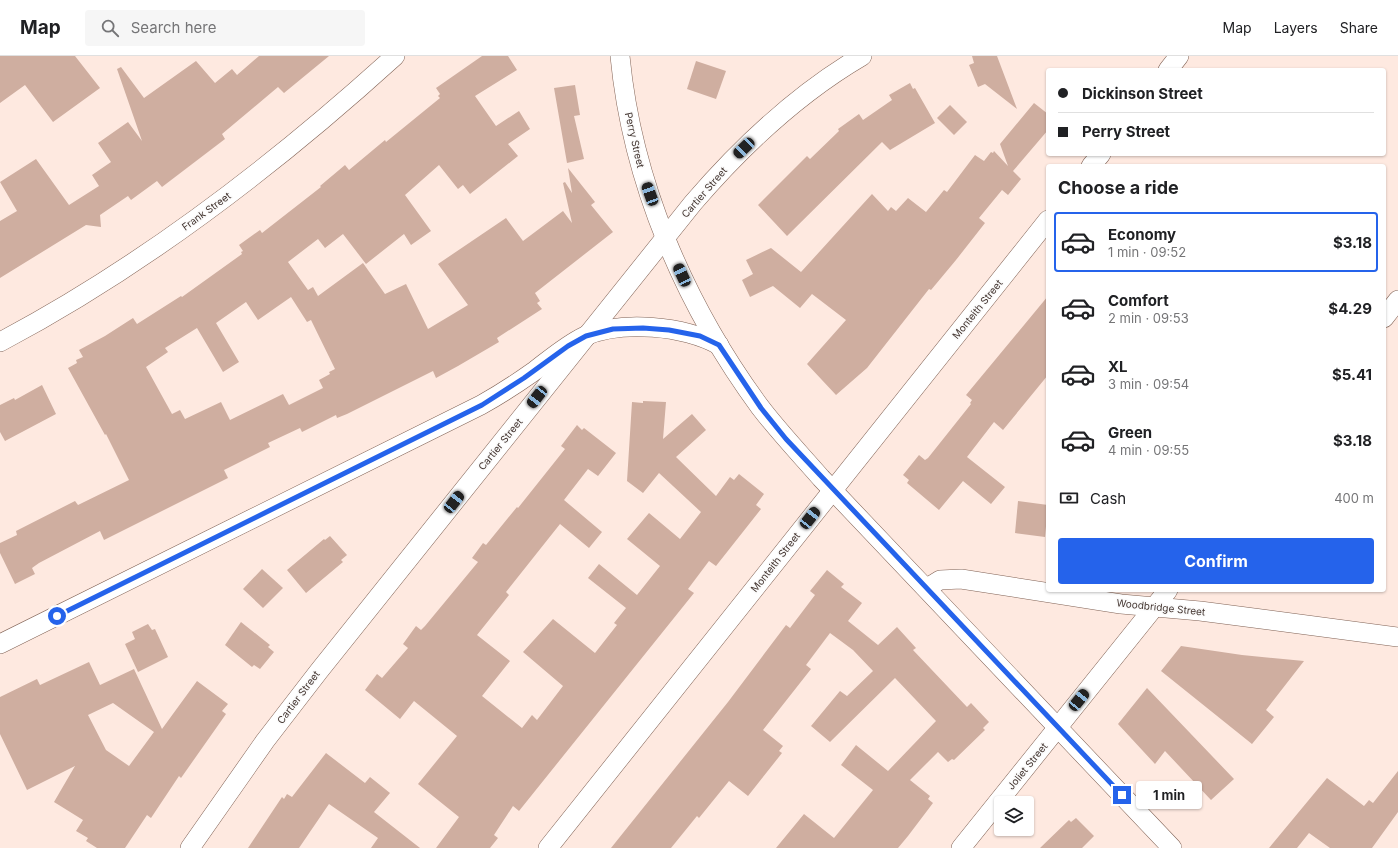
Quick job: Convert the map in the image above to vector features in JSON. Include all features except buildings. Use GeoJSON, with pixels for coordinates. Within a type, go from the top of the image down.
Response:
{"type":"FeatureCollection","features":[{"type":"Feature","properties":{"kind":"street","name":"Frank Street"},"geometry":{"type":"LineString","coordinates":[[0,342],[112,276],[207,210],[324,120],[395,56]]}},
{"type":"Feature","properties":{"kind":"street","name":"Perry Street"},"geometry":{"type":"LineString","coordinates":[[620,56],[627,104],[640,162],[666,237],[686,284],[719,345],[761,408],[786,439],[833,490],[1172,848]]}},
{"type":"Feature","properties":{"kind":"street","name":"Cartier Street"},"geometry":{"type":"LineString","coordinates":[[190,848],[261,747],[319,671],[586,336],[718,175],[754,138],[803,96],[862,56]]}},
{"type":"Feature","properties":{"kind":"street"},"geometry":{"type":"LineString","coordinates":[[1170,68],[1179,56]]}},
{"type":"Feature","properties":{"kind":"street","name":"Monteith Street"},"geometry":{"type":"LineString","coordinates":[[548,848],[1046,223]]}},
{"type":"Feature","properties":{"kind":"street"},"geometry":{"type":"LineString","coordinates":[[1386,315],[1398,300]]}},
{"type":"Feature","properties":{"kind":"street"},"geometry":{"type":"LineString","coordinates":[[0,644],[482,405],[518,382],[568,346],[586,336],[613,329],[643,328],[690,333],[719,345]]}},
{"type":"Feature","properties":{"kind":"street","name":"Woodbridge Street"},"geometry":{"type":"LineString","coordinates":[[927,588],[940,580],[961,579],[1055,594],[1398,637]]}},
{"type":"Feature","properties":{"kind":"street","name":"Joliet Street"},"geometry":{"type":"LineString","coordinates":[[961,848],[1166,592]]}},
{"type":"Feature","properties":{"kind":"route"},"geometry":{"type":"LineString","coordinates":[[57,616],[482,405],[501,394],[568,346],[586,336],[613,329],[636,328],[690,333],[719,345],[761,408],[786,439],[821,478],[1122,795]]}}]}
